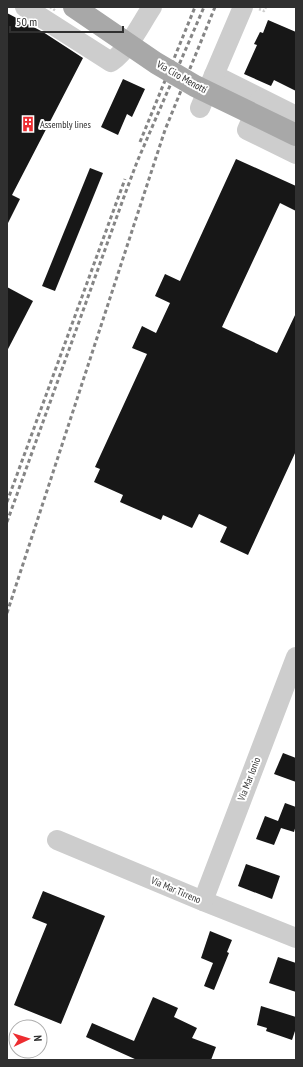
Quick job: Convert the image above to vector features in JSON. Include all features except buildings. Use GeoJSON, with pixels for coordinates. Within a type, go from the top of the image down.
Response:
{"type":"FeatureCollection","features":[{"type":"Feature","properties":{"kind":"main road","name":"Via Ciro Menotti"},"geometry":{"type":"LineString","coordinates":[[74,7],[156,63],[195,86],[296,135]]}},
{"type":"Feature","properties":{"kind":"street"},"geometry":{"type":"LineString","coordinates":[[25,7],[111,62],[124,50],[152,7]]}},
{"type":"Feature","properties":{"kind":"street"},"geometry":{"type":"LineString","coordinates":[[200,108],[243,7]]}},
{"type":"Feature","properties":{"kind":"street"},"geometry":{"type":"LineString","coordinates":[[214,75],[296,116]]}},
{"type":"Feature","properties":{"kind":"street"},"geometry":{"type":"LineString","coordinates":[[260,98],[247,130],[296,154]]}},
{"type":"Feature","properties":{"kind":"street","name":"Via Mar Ionio"},"geometry":{"type":"LineString","coordinates":[[203,901],[296,657]]}},
{"type":"Feature","properties":{"kind":"street","name":"Via Mar Tirreno"},"geometry":{"type":"LineString","coordinates":[[57,840],[296,938]]}},
{"type":"Feature","properties":{"kind":"railway"},"geometry":{"type":"LineString","coordinates":[[140,142],[195,7]]}},
{"type":"Feature","properties":{"kind":"railway"},"geometry":{"type":"LineString","coordinates":[[7,522],[137,162],[204,7]]}},
{"type":"Feature","properties":{"kind":"railway"},"geometry":{"type":"LineString","coordinates":[[7,613],[165,130],[215,7]]}},
{"type":"Feature","properties":{"kind":"railway"},"geometry":{"type":"LineString","coordinates":[[7,502],[125,179]]}},
{"type":"Feature","properties":{"kind":"place","name":"Assembly lines"},"geometry":{"type":"Point","coordinates":[28,124]}}]}
